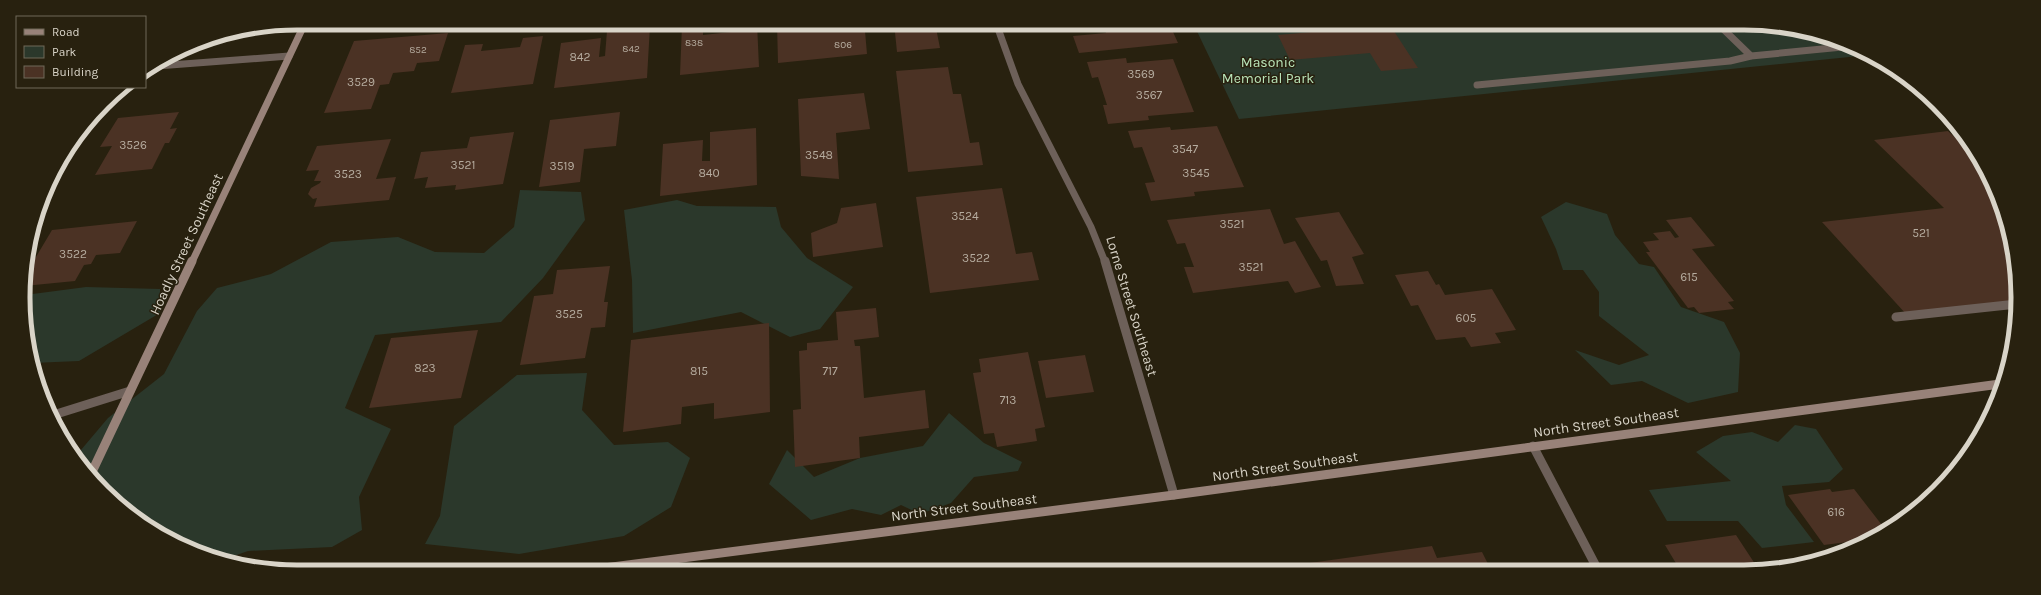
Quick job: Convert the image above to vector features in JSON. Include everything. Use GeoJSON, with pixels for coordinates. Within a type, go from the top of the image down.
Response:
{"type":"FeatureCollection","features":[{"type":"Feature","properties":{"kind":"street","name":"Hoadly Street Southeast"},"geometry":{"type":"LineString","coordinates":[[93,470],[302,30]]}},
{"type":"Feature","properties":{"kind":"street","name":"Lorne Street Southeast"},"geometry":{"type":"LineString","coordinates":[[998,30],[1021,93],[1093,230],[1104,257],[1174,495]]}},
{"type":"Feature","properties":{"kind":"street"},"geometry":{"type":"LineString","coordinates":[[1725,30],[1752,56]]}},
{"type":"Feature","properties":{"kind":"street"},"geometry":{"type":"LineString","coordinates":[[1477,85],[1730,60],[1752,56],[1839,47]]}},
{"type":"Feature","properties":{"kind":"street"},"geometry":{"type":"LineString","coordinates":[[165,65],[289,56]]}},
{"type":"Feature","properties":{"kind":"street"},"geometry":{"type":"LineString","coordinates":[[1896,318],[2011,305]]}},
{"type":"Feature","properties":{"kind":"street","name":"North Street Southeast"},"geometry":{"type":"LineString","coordinates":[[627,565],[1174,495],[1996,384]]}},
{"type":"Feature","properties":{"kind":"street"},"geometry":{"type":"LineString","coordinates":[[57,414],[130,391]]}},
{"type":"Feature","properties":{"kind":"street"},"geometry":{"type":"LineString","coordinates":[[1533,446],[1595,565]]}},
{"type":"Feature","properties":{"kind":"green space","name":"Masonic Memorial Park"},"geometry":{"type":"Polygon","coordinates":[[[1196,30],[1744,30],[1778,32],[1796,35],[1829,44],[1858,56],[1239,119],[1196,30]]]}},
{"type":"Feature","properties":{"kind":"green space"},"geometry":{"type":"Polygon","coordinates":[[[1897,79],[1920,96],[1947,123],[1897,79]]]}},
{"type":"Feature","properties":{"kind":"green space"},"geometry":{"type":"Polygon","coordinates":[[[520,190],[581,192],[585,220],[543,278],[501,322],[375,335],[345,408],[391,429],[359,497],[362,530],[332,547],[248,551],[231,557],[195,545],[149,520],[121,499],[96,474],[79,452],[108,418],[164,374],[197,311],[217,288],[271,274],[331,242],[398,237],[435,252],[484,253],[514,227],[520,190]]]}},
{"type":"Feature","properties":{"kind":"green space"},"geometry":{"type":"Polygon","coordinates":[[[677,200],[697,206],[776,207],[781,227],[807,258],[853,287],[820,329],[790,337],[741,312],[633,333],[632,280],[624,210],[677,200]]]}},
{"type":"Feature","properties":{"kind":"green space"},"geometry":{"type":"Polygon","coordinates":[[[1566,202],[1607,214],[1615,235],[1639,264],[1654,267],[1681,307],[1724,322],[1740,353],[1738,392],[1688,403],[1642,381],[1611,385],[1575,350],[1619,365],[1649,355],[1599,316],[1599,292],[1583,270],[1563,270],[1556,249],[1541,217],[1566,202]]]}},
{"type":"Feature","properties":{"kind":"green space"},"geometry":{"type":"Polygon","coordinates":[[[86,287],[160,289],[160,313],[79,361],[38,363],[32,332],[30,294],[86,287]]]}},
{"type":"Feature","properties":{"kind":"green space"},"geometry":{"type":"Polygon","coordinates":[[[587,373],[582,410],[614,445],[668,442],[690,458],[671,507],[624,536],[519,554],[425,544],[440,516],[454,426],[517,375],[587,373]]]}},
{"type":"Feature","properties":{"kind":"green space"},"geometry":{"type":"Polygon","coordinates":[[[949,413],[984,443],[1022,462],[1018,471],[974,477],[951,503],[920,514],[901,505],[881,515],[852,509],[811,520],[769,484],[787,450],[814,477],[860,458],[923,446],[949,413]]]}},
{"type":"Feature","properties":{"kind":"green space"},"geometry":{"type":"Polygon","coordinates":[[[1795,425],[1816,429],[1843,469],[1829,482],[1782,486],[1786,505],[1814,542],[1762,548],[1738,521],[1667,521],[1649,490],[1731,481],[1696,452],[1723,436],[1752,432],[1778,442],[1795,425]]]}},
{"type":"Feature","properties":{"kind":"building"},"geometry":{"type":"Polygon","coordinates":[[[650,30],[647,78],[554,88],[561,43],[601,38],[599,57],[605,56],[607,31],[650,30]]]}},
{"type":"Feature","properties":{"kind":"building"},"geometry":{"type":"Polygon","coordinates":[[[682,30],[703,30],[703,35],[740,30],[757,30],[759,67],[680,75],[682,30]]]}},
{"type":"Feature","properties":{"kind":"building"},"geometry":{"type":"Polygon","coordinates":[[[777,30],[846,30],[846,32],[865,31],[867,54],[778,63],[777,30]]]}},
{"type":"Feature","properties":{"kind":"building"},"geometry":{"type":"Polygon","coordinates":[[[895,30],[936,30],[940,48],[897,52],[895,30]]]}},
{"type":"Feature","properties":{"kind":"building"},"geometry":{"type":"Polygon","coordinates":[[[1105,30],[1172,30],[1178,43],[1079,53],[1073,36],[1106,33],[1105,30]]]}},
{"type":"Feature","properties":{"kind":"building"},"geometry":{"type":"Polygon","coordinates":[[[1334,30],[1393,30],[1418,68],[1381,71],[1370,53],[1290,60],[1278,35],[1334,30]]]}},
{"type":"Feature","properties":{"kind":"building"},"geometry":{"type":"Polygon","coordinates":[[[448,33],[439,61],[417,63],[414,71],[393,73],[389,84],[380,85],[371,109],[324,113],[354,41],[448,33]]]}},
{"type":"Feature","properties":{"kind":"building"},"geometry":{"type":"Polygon","coordinates":[[[543,36],[533,84],[451,93],[465,45],[483,44],[481,51],[520,47],[523,38],[543,36]]]}},
{"type":"Feature","properties":{"kind":"building"},"geometry":{"type":"Polygon","coordinates":[[[1126,58],[1127,63],[1173,59],[1194,112],[1148,116],[1149,120],[1108,124],[1103,105],[1107,105],[1098,77],[1092,78],[1087,62],[1126,58]]]}},
{"type":"Feature","properties":{"kind":"building"},"geometry":{"type":"Polygon","coordinates":[[[948,67],[953,94],[961,94],[970,143],[979,142],[983,165],[908,172],[896,71],[948,67]]]}},
{"type":"Feature","properties":{"kind":"building"},"geometry":{"type":"Polygon","coordinates":[[[864,93],[870,129],[836,133],[839,179],[801,176],[798,99],[864,93]]]}},
{"type":"Feature","properties":{"kind":"building"},"geometry":{"type":"Polygon","coordinates":[[[179,112],[170,129],[177,128],[169,143],[165,143],[152,169],[95,175],[112,146],[100,147],[118,118],[179,112]]]}},
{"type":"Feature","properties":{"kind":"building"},"geometry":{"type":"Polygon","coordinates":[[[620,112],[616,146],[584,149],[580,182],[539,187],[550,120],[620,112]]]}},
{"type":"Feature","properties":{"kind":"building"},"geometry":{"type":"Polygon","coordinates":[[[1217,126],[1244,187],[1194,192],[1195,196],[1151,201],[1145,183],[1155,182],[1142,147],[1134,148],[1128,131],[1170,127],[1171,130],[1217,126]]]}},
{"type":"Feature","properties":{"kind":"building"},"geometry":{"type":"Polygon","coordinates":[[[756,128],[757,185],[660,196],[663,144],[703,140],[702,161],[710,161],[710,132],[756,128]]]}},
{"type":"Feature","properties":{"kind":"building"},"geometry":{"type":"Polygon","coordinates":[[[1948,131],[1964,146],[1991,195],[2002,228],[2009,263],[2011,301],[1906,314],[1822,222],[1944,208],[1874,140],[1948,131]]]}},
{"type":"Feature","properties":{"kind":"building"},"geometry":{"type":"Polygon","coordinates":[[[514,132],[503,184],[455,190],[456,185],[425,188],[428,177],[414,179],[421,152],[467,148],[470,137],[514,132]]]}},
{"type":"Feature","properties":{"kind":"building"},"geometry":{"type":"Polygon","coordinates":[[[391,139],[376,179],[396,177],[389,200],[314,207],[317,198],[313,199],[308,194],[311,188],[321,181],[314,181],[319,170],[306,171],[317,146],[391,139]]]}},
{"type":"Feature","properties":{"kind":"building"},"geometry":{"type":"Polygon","coordinates":[[[1002,188],[1016,254],[1032,252],[1039,280],[930,293],[916,197],[1002,188]]]}},
{"type":"Feature","properties":{"kind":"building"},"geometry":{"type":"Polygon","coordinates":[[[876,203],[883,247],[813,257],[811,233],[837,223],[841,208],[876,203]]]}},
{"type":"Feature","properties":{"kind":"building"},"geometry":{"type":"Polygon","coordinates":[[[1270,209],[1284,244],[1295,241],[1321,287],[1295,293],[1288,281],[1193,293],[1184,267],[1194,267],[1185,243],[1177,244],[1167,220],[1270,209]]]}},
{"type":"Feature","properties":{"kind":"building"},"geometry":{"type":"Polygon","coordinates":[[[1339,212],[1364,254],[1352,257],[1364,284],[1336,286],[1327,260],[1321,261],[1295,218],[1339,212]]]}},
{"type":"Feature","properties":{"kind":"building"},"geometry":{"type":"Polygon","coordinates":[[[1691,217],[1715,246],[1692,249],[1734,301],[1728,302],[1734,309],[1699,313],[1694,307],[1688,308],[1646,252],[1650,252],[1643,242],[1659,240],[1653,233],[1670,231],[1675,238],[1679,237],[1666,220],[1691,217]]]}},
{"type":"Feature","properties":{"kind":"building"},"geometry":{"type":"Polygon","coordinates":[[[137,221],[120,253],[96,255],[91,264],[84,265],[75,281],[31,285],[32,264],[52,230],[137,221]]]}},
{"type":"Feature","properties":{"kind":"building"},"geometry":{"type":"Polygon","coordinates":[[[610,266],[604,302],[608,302],[605,327],[591,328],[585,358],[520,365],[534,296],[553,294],[557,270],[610,266]]]}},
{"type":"Feature","properties":{"kind":"building"},"geometry":{"type":"Polygon","coordinates":[[[1428,271],[1436,285],[1439,284],[1445,295],[1492,289],[1516,330],[1495,333],[1501,343],[1471,347],[1465,337],[1436,340],[1418,305],[1411,306],[1395,275],[1428,271]]]}},
{"type":"Feature","properties":{"kind":"building"},"geometry":{"type":"Polygon","coordinates":[[[876,308],[879,337],[854,340],[855,346],[860,346],[864,398],[925,390],[929,428],[859,437],[860,458],[795,467],[793,410],[801,409],[799,351],[807,350],[807,343],[838,340],[836,312],[876,308]]]}},
{"type":"Feature","properties":{"kind":"building"},"geometry":{"type":"Polygon","coordinates":[[[769,323],[770,412],[714,419],[714,403],[682,407],[681,424],[623,432],[631,340],[769,323]]]}},
{"type":"Feature","properties":{"kind":"building"},"geometry":{"type":"Polygon","coordinates":[[[478,330],[461,398],[369,408],[391,338],[478,330]]]}},
{"type":"Feature","properties":{"kind":"building"},"geometry":{"type":"Polygon","coordinates":[[[1028,352],[1045,427],[1035,429],[1037,441],[997,447],[994,433],[984,434],[973,373],[981,372],[979,359],[1028,352]]]}},
{"type":"Feature","properties":{"kind":"building"},"geometry":{"type":"Polygon","coordinates":[[[1085,355],[1094,392],[1046,398],[1038,361],[1085,355]]]}},
{"type":"Feature","properties":{"kind":"building"},"geometry":{"type":"Polygon","coordinates":[[[1830,489],[1832,492],[1854,489],[1882,526],[1854,541],[1824,545],[1788,495],[1830,489]]]}},
{"type":"Feature","properties":{"kind":"building"},"geometry":{"type":"Polygon","coordinates":[[[1736,535],[1755,564],[1677,565],[1665,545],[1736,535]]]}},
{"type":"Feature","properties":{"kind":"building"},"geometry":{"type":"Polygon","coordinates":[[[1432,546],[1437,558],[1482,552],[1488,565],[1295,565],[1432,546]]]}}]}
